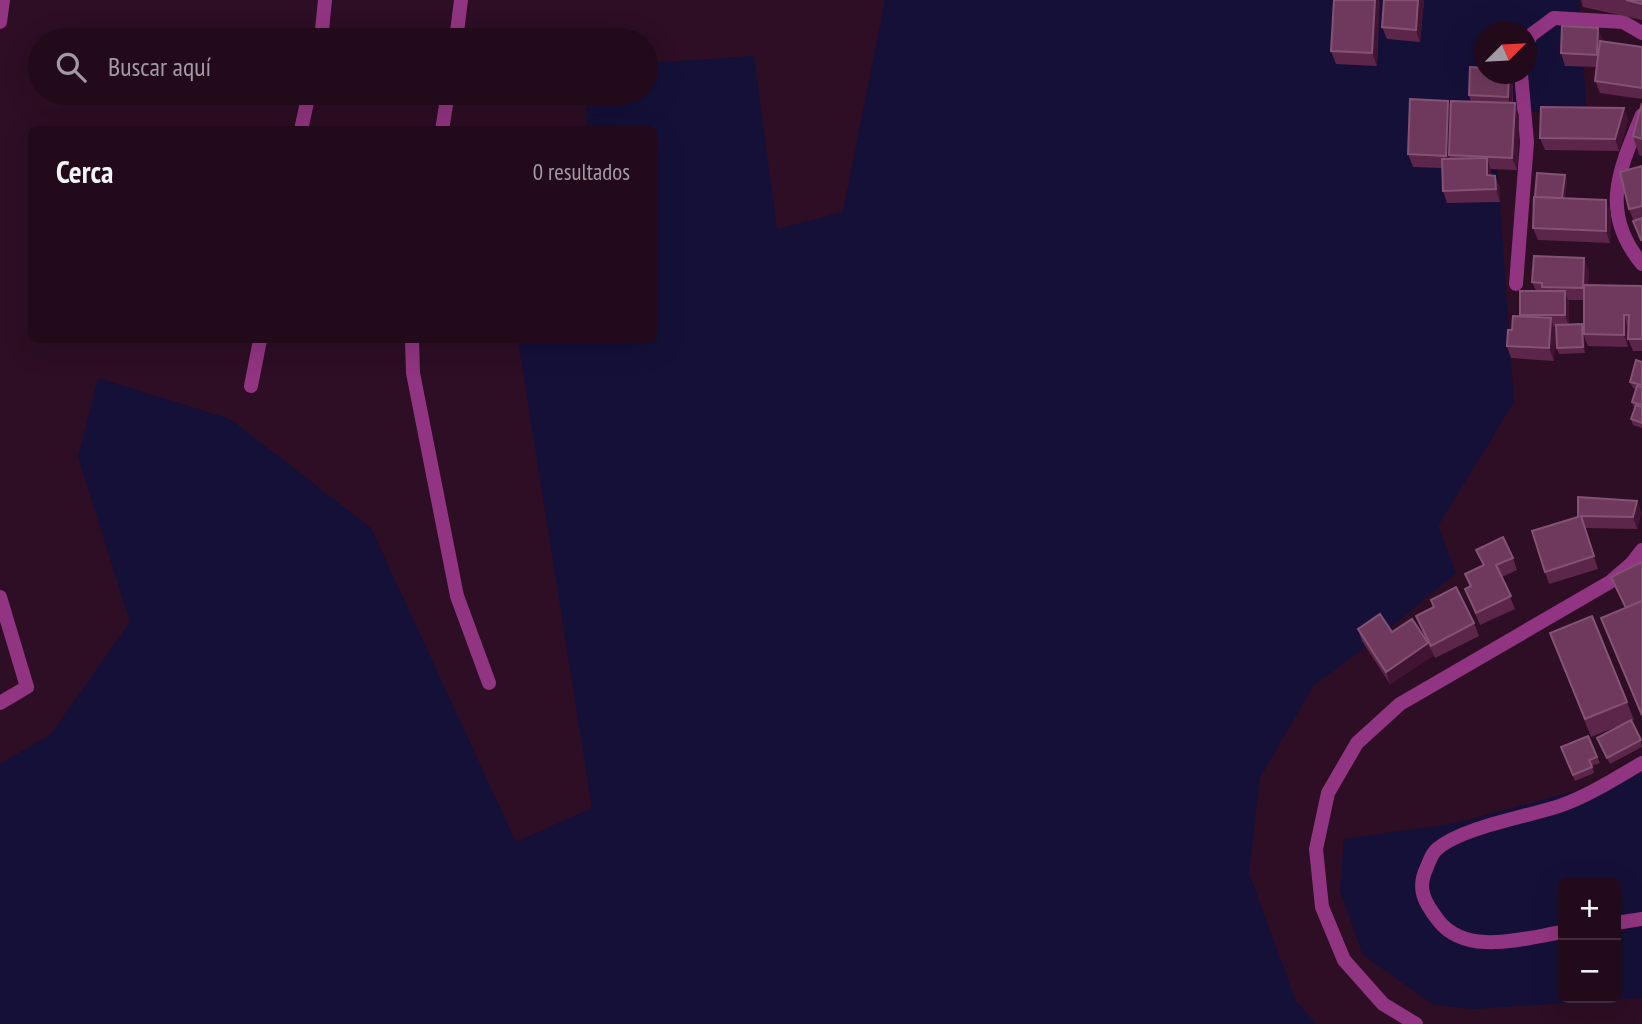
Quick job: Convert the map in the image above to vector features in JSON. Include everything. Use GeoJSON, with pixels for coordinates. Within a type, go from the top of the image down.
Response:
{"type":"FeatureCollection","features":[{"type":"Feature","properties":{"kind":"street"},"geometry":{"type":"LineString","coordinates":[[0,22],[3,0]]}},
{"type":"Feature","properties":{"kind":"street"},"geometry":{"type":"LineString","coordinates":[[322,28],[325,0]]}},
{"type":"Feature","properties":{"kind":"street"},"geometry":{"type":"LineString","coordinates":[[458,28],[461,0]]}},
{"type":"Feature","properties":{"kind":"street"},"geometry":{"type":"LineString","coordinates":[[1537,31],[1554,18],[1623,22],[1642,33]]}},
{"type":"Feature","properties":{"kind":"street"},"geometry":{"type":"LineString","coordinates":[[1516,284],[1527,142],[1522,84]]}},
{"type":"Feature","properties":{"kind":"street"},"geometry":{"type":"LineString","coordinates":[[302,126],[306,105]]}},
{"type":"Feature","properties":{"kind":"street"},"geometry":{"type":"LineString","coordinates":[[443,126],[446,105]]}},
{"type":"Feature","properties":{"kind":"street"},"geometry":{"type":"LineString","coordinates":[[1642,115],[1621,163],[1616,193],[1618,218],[1629,248],[1642,264]]}},
{"type":"Feature","properties":{"kind":"street"},"geometry":{"type":"LineString","coordinates":[[251,386],[259,343]]}},
{"type":"Feature","properties":{"kind":"street"},"geometry":{"type":"LineString","coordinates":[[412,343],[413,373],[457,596],[489,684]]}},
{"type":"Feature","properties":{"kind":"street"},"geometry":{"type":"LineString","coordinates":[[1416,1024],[1383,1004],[1345,960],[1322,907],[1316,849],[1328,793],[1357,743],[1400,704],[1610,582],[1632,563],[1642,550]]}},
{"type":"Feature","properties":{"kind":"street"},"geometry":{"type":"LineString","coordinates":[[0,597],[27,687],[0,703]]}},
{"type":"Feature","properties":{"kind":"street"},"geometry":{"type":"LineString","coordinates":[[1558,933],[1503,941],[1469,941],[1446,930],[1426,905],[1420,880],[1435,850],[1461,834],[1564,804],[1642,763]]}},
{"type":"Feature","properties":{"kind":"street"},"geometry":{"type":"LineString","coordinates":[[1621,922],[1642,919]]}},
{"type":"Feature","properties":{"kind":"shaded area"},"geometry":{"type":"Polygon","coordinates":[[[885,0],[1579,0],[1587,118],[1493,107],[1514,402],[1438,526],[1456,573],[1378,638],[1313,686],[1260,778],[1249,873],[1296,1001],[1316,1024],[0,1024],[0,764],[51,734],[130,622],[78,457],[98,378],[230,419],[371,528],[516,842],[592,808],[518,343],[658,343],[658,126],[587,126],[586,105],[658,105],[658,62],[754,56],[777,229],[843,212],[885,0]]]}},
{"type":"Feature","properties":{"kind":"shaded area"},"geometry":{"type":"Polygon","coordinates":[[[1642,773],[1642,998],[1621,999],[1621,877],[1558,877],[1558,1003],[1565,1003],[1473,1009],[1434,1005],[1363,955],[1340,891],[1344,839],[1457,823],[1642,773]]]}},
{"type":"Feature","properties":{"kind":"building"},"geometry":{"type":"Polygon","coordinates":[[[1334,0],[1375,0],[1372,53],[1331,51],[1334,0]]]}},
{"type":"Feature","properties":{"kind":"building"},"geometry":{"type":"Polygon","coordinates":[[[1384,0],[1418,0],[1416,30],[1382,27],[1384,0]]]}},
{"type":"Feature","properties":{"kind":"building"},"geometry":{"type":"Polygon","coordinates":[[[1626,0],[1642,0],[1642,4],[1626,0]]]}},
{"type":"Feature","properties":{"kind":"building"},"geometry":{"type":"Polygon","coordinates":[[[1562,26],[1598,28],[1597,55],[1561,53],[1562,26]]]}},
{"type":"Feature","properties":{"kind":"building"},"geometry":{"type":"Polygon","coordinates":[[[1600,41],[1642,47],[1642,88],[1595,81],[1600,41]]]}},
{"type":"Feature","properties":{"kind":"building"},"geometry":{"type":"Polygon","coordinates":[[[1470,67],[1474,67],[1474,84],[1509,84],[1508,97],[1469,95],[1470,67]]]}},
{"type":"Feature","properties":{"kind":"building"},"geometry":{"type":"Polygon","coordinates":[[[1410,99],[1448,101],[1446,156],[1408,154],[1410,99]]]}},
{"type":"Feature","properties":{"kind":"building"},"geometry":{"type":"Polygon","coordinates":[[[1451,101],[1515,103],[1512,158],[1449,155],[1451,101]]]}},
{"type":"Feature","properties":{"kind":"building"},"geometry":{"type":"Polygon","coordinates":[[[1642,103],[1642,139],[1633,136],[1642,103]]]}},
{"type":"Feature","properties":{"kind":"building"},"geometry":{"type":"Polygon","coordinates":[[[1541,107],[1624,108],[1615,139],[1540,138],[1541,107]]]}},
{"type":"Feature","properties":{"kind":"building"},"geometry":{"type":"Polygon","coordinates":[[[1487,158],[1487,175],[1495,176],[1496,189],[1443,191],[1442,159],[1487,158]]]}},
{"type":"Feature","properties":{"kind":"building"},"geometry":{"type":"Polygon","coordinates":[[[1642,166],[1642,206],[1629,209],[1620,172],[1642,166]]]}},
{"type":"Feature","properties":{"kind":"building"},"geometry":{"type":"Polygon","coordinates":[[[1537,173],[1565,175],[1562,198],[1535,197],[1537,173]]]}},
{"type":"Feature","properties":{"kind":"building"},"geometry":{"type":"Polygon","coordinates":[[[1534,197],[1606,200],[1606,231],[1533,228],[1534,197]]]}},
{"type":"Feature","properties":{"kind":"building"},"geometry":{"type":"Polygon","coordinates":[[[1642,218],[1642,240],[1641,240],[1633,221],[1642,218]]]}},
{"type":"Feature","properties":{"kind":"building"},"geometry":{"type":"Polygon","coordinates":[[[1534,256],[1584,258],[1583,288],[1542,287],[1542,283],[1532,282],[1534,256]]]}},
{"type":"Feature","properties":{"kind":"building"},"geometry":{"type":"Polygon","coordinates":[[[1584,285],[1642,286],[1642,339],[1628,339],[1629,315],[1624,315],[1624,335],[1584,334],[1584,285]]]}},
{"type":"Feature","properties":{"kind":"building"},"geometry":{"type":"Polygon","coordinates":[[[1520,291],[1565,291],[1565,315],[1520,315],[1520,291]]]}},
{"type":"Feature","properties":{"kind":"building"},"geometry":{"type":"Polygon","coordinates":[[[1513,316],[1551,318],[1549,348],[1507,346],[1508,330],[1512,330],[1513,316]]]}},
{"type":"Feature","properties":{"kind":"building"},"geometry":{"type":"Polygon","coordinates":[[[1582,324],[1583,347],[1557,348],[1556,325],[1582,324]]]}},
{"type":"Feature","properties":{"kind":"building"},"geometry":{"type":"Polygon","coordinates":[[[1636,360],[1642,362],[1642,385],[1630,382],[1636,360]]]}},
{"type":"Feature","properties":{"kind":"building"},"geometry":{"type":"Polygon","coordinates":[[[1637,386],[1642,387],[1642,405],[1632,402],[1637,386]]]}},
{"type":"Feature","properties":{"kind":"building"},"geometry":{"type":"Polygon","coordinates":[[[1636,405],[1642,407],[1642,423],[1631,419],[1636,405]]]}},
{"type":"Feature","properties":{"kind":"building"},"geometry":{"type":"Polygon","coordinates":[[[1578,497],[1637,501],[1633,517],[1581,516],[1594,556],[1545,572],[1532,531],[1578,517],[1578,497]]]}},
{"type":"Feature","properties":{"kind":"building"},"geometry":{"type":"Polygon","coordinates":[[[1503,537],[1513,558],[1496,565],[1511,596],[1476,613],[1465,589],[1471,586],[1465,574],[1484,565],[1476,550],[1503,537]]]}},
{"type":"Feature","properties":{"kind":"building"},"geometry":{"type":"Polygon","coordinates":[[[1642,562],[1642,601],[1626,608],[1611,577],[1642,562]]]}},
{"type":"Feature","properties":{"kind":"building"},"geometry":{"type":"Polygon","coordinates":[[[1456,587],[1474,623],[1431,646],[1416,616],[1434,607],[1431,600],[1456,587]]]}},
{"type":"Feature","properties":{"kind":"building"},"geometry":{"type":"Polygon","coordinates":[[[1642,601],[1642,715],[1601,618],[1642,601]]]}},
{"type":"Feature","properties":{"kind":"building"},"geometry":{"type":"Polygon","coordinates":[[[1380,614],[1392,632],[1412,619],[1428,643],[1386,672],[1358,629],[1380,614]]]}},
{"type":"Feature","properties":{"kind":"building"},"geometry":{"type":"Polygon","coordinates":[[[1592,616],[1627,702],[1585,719],[1550,633],[1592,616]]]}},
{"type":"Feature","properties":{"kind":"building"},"geometry":{"type":"Polygon","coordinates":[[[1631,720],[1641,740],[1607,758],[1597,738],[1631,720]]]}},
{"type":"Feature","properties":{"kind":"building"},"geometry":{"type":"Polygon","coordinates":[[[1588,736],[1597,757],[1589,760],[1592,767],[1573,775],[1561,747],[1588,736]]]}}]}
